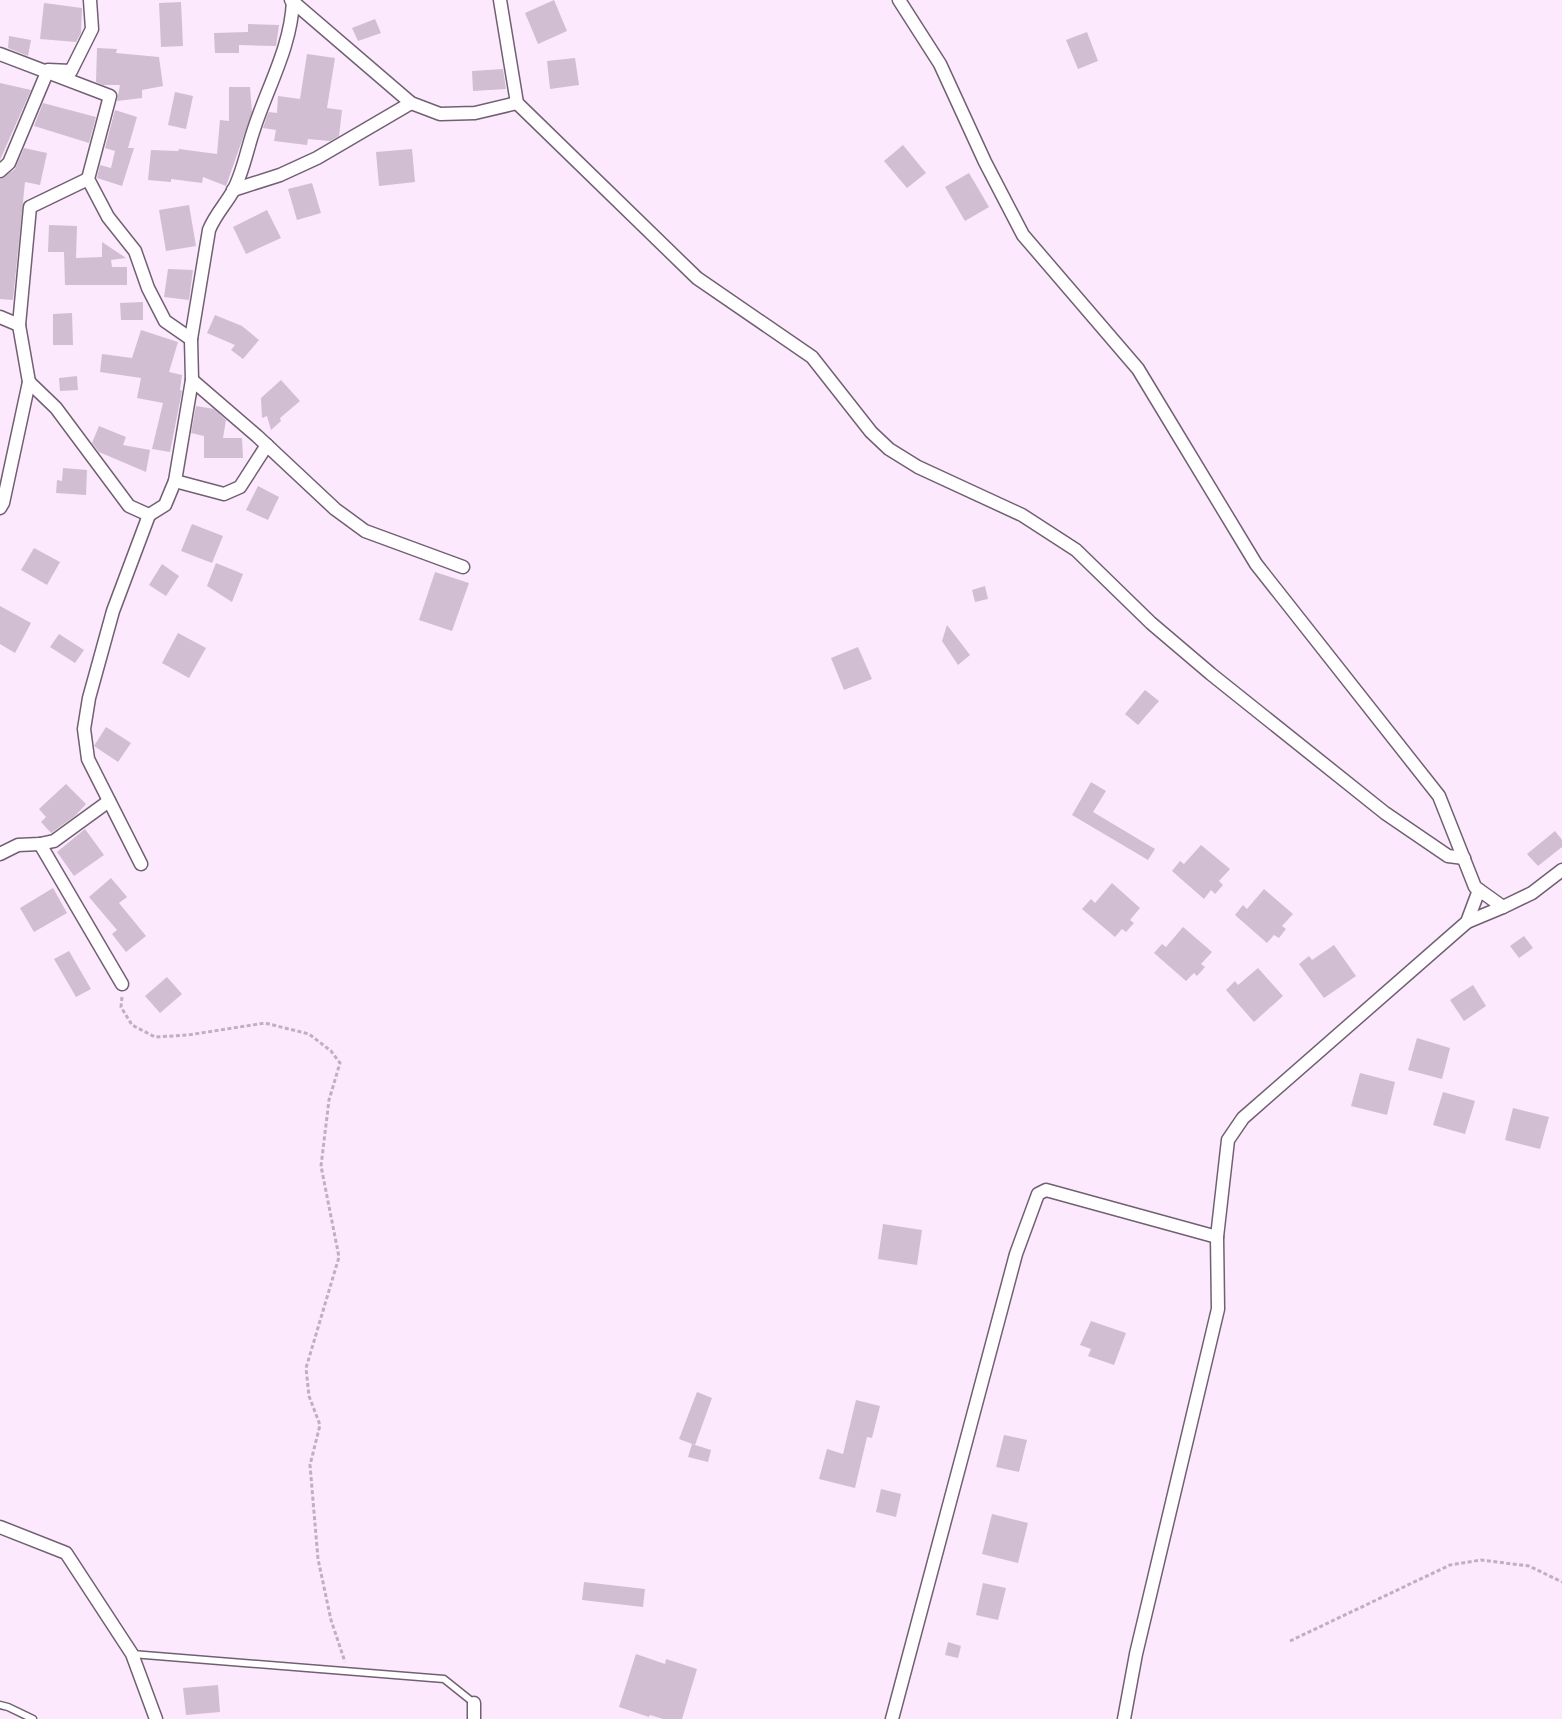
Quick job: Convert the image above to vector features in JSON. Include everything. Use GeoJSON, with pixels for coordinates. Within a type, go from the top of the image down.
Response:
{"type":"FeatureCollection","features":[{"type":"Feature","properties":{"kind":"street"},"geometry":{"type":"LineString","coordinates":[[48,70],[71,71],[92,29],[90,0]]}},
{"type":"Feature","properties":{"kind":"street"},"geometry":{"type":"LineString","coordinates":[[500,0],[517,103],[697,278],[812,357],[871,432],[889,449],[918,467],[1022,515],[1076,550],[1151,623],[1211,674],[1384,812],[1448,856],[1464,858]]}},
{"type":"Feature","properties":{"kind":"street"},"geometry":{"type":"LineString","coordinates":[[899,0],[940,64],[985,162],[1023,235],[1138,369],[1256,564],[1439,796],[1475,886],[1503,907]]}},
{"type":"Feature","properties":{"kind":"street"},"geometry":{"type":"LineString","coordinates":[[292,1],[411,103],[440,114],[475,113],[517,103]]}},
{"type":"Feature","properties":{"kind":"street"},"geometry":{"type":"LineString","coordinates":[[141,864],[88,758],[84,729],[89,698],[113,611],[150,515],[165,505],[176,481],[192,380],[191,339],[209,230],[214,216],[233,190],[257,120],[286,46],[292,20],[292,1]]}},
{"type":"Feature","properties":{"kind":"street"},"geometry":{"type":"LineString","coordinates":[[0,54],[48,70],[110,96],[88,179],[108,217],[135,252],[148,288],[165,321],[191,339]]}},
{"type":"Feature","properties":{"kind":"street"},"geometry":{"type":"LineString","coordinates":[[3,167],[48,70]]}},
{"type":"Feature","properties":{"kind":"street"},"geometry":{"type":"LineString","coordinates":[[233,190],[280,175],[317,158],[411,103]]}},
{"type":"Feature","properties":{"kind":"street"},"geometry":{"type":"LineString","coordinates":[[0,508],[3,503],[29,382],[19,325],[30,207],[88,179]]}},
{"type":"Feature","properties":{"kind":"street"},"geometry":{"type":"LineString","coordinates":[[0,317],[19,325]]}},
{"type":"Feature","properties":{"kind":"street"},"geometry":{"type":"LineString","coordinates":[[192,380],[267,445],[335,509],[365,532],[463,567]]}},
{"type":"Feature","properties":{"kind":"street"},"geometry":{"type":"LineString","coordinates":[[29,382],[56,408],[129,506],[150,515]]}},
{"type":"Feature","properties":{"kind":"street"},"geometry":{"type":"LineString","coordinates":[[176,481],[224,494],[240,487],[267,445]]}},
{"type":"Feature","properties":{"kind":"street"},"geometry":{"type":"LineString","coordinates":[[0,854],[18,845],[54,841],[110,801]]}},
{"type":"Feature","properties":{"kind":"street"},"geometry":{"type":"LineString","coordinates":[[40,844],[122,984]]}},
{"type":"Feature","properties":{"kind":"street"},"geometry":{"type":"LineString","coordinates":[[1124,1719],[1136,1654],[1218,1309],[1217,1237],[1228,1140],[1243,1118],[1467,922],[1532,893],[1562,870]]}},
{"type":"Feature","properties":{"kind":"street"},"geometry":{"type":"LineString","coordinates":[[1467,922],[1479,890]]}},
{"type":"Feature","properties":{"kind":"street"},"geometry":{"type":"LineString","coordinates":[[892,1719],[1016,1254],[1038,1194],[1046,1190],[1217,1237]]}},
{"type":"Feature","properties":{"kind":"street"},"geometry":{"type":"LineString","coordinates":[[0,1527],[66,1553],[132,1654],[156,1719]]}},
{"type":"Feature","properties":{"kind":"street"},"geometry":{"type":"LineString","coordinates":[[474,1703],[474,1719]]}},
{"type":"Feature","properties":{"kind":"lane"},"geometry":{"type":"LineString","coordinates":[[132,1654],[444,1679],[474,1703]]}},
{"type":"Feature","properties":{"kind":"lane"},"geometry":{"type":"LineString","coordinates":[[0,1705],[33,1719]]}},
{"type":"Feature","properties":{"kind":"path"},"geometry":{"type":"LineString","coordinates":[[122,984],[121,1006],[132,1024],[155,1037],[188,1035],[265,1023],[309,1034],[331,1051],[340,1063],[329,1100],[321,1166],[339,1257],[306,1368],[308,1396],[320,1425],[310,1465],[318,1559],[331,1620],[348,1671]]}},
{"type":"Feature","properties":{"kind":"path"},"geometry":{"type":"LineString","coordinates":[[1290,1641],[1450,1566],[1481,1560],[1529,1566],[1562,1582]]}},
{"type":"Feature","properties":{"kind":"building"},"geometry":{"type":"Polygon","coordinates":[[[554,0],[567,31],[538,44],[525,13],[554,0]]]}},
{"type":"Feature","properties":{"kind":"building"},"geometry":{"type":"Polygon","coordinates":[[[181,2],[183,46],[161,47],[159,3],[181,2]]]}},
{"type":"Feature","properties":{"kind":"building"},"geometry":{"type":"Polygon","coordinates":[[[44,3],[82,8],[81,33],[76,42],[40,39],[44,3]]]}},
{"type":"Feature","properties":{"kind":"building"},"geometry":{"type":"Polygon","coordinates":[[[375,19],[381,33],[358,41],[352,28],[375,19]]]}},
{"type":"Feature","properties":{"kind":"building"},"geometry":{"type":"Polygon","coordinates":[[[248,24],[279,25],[276,46],[239,45],[239,53],[215,53],[214,33],[248,32],[248,24]]]}},
{"type":"Feature","properties":{"kind":"building"},"geometry":{"type":"Polygon","coordinates":[[[1087,32],[1098,61],[1078,69],[1066,40],[1087,32]]]}},
{"type":"Feature","properties":{"kind":"building"},"geometry":{"type":"Polygon","coordinates":[[[9,36],[31,40],[28,56],[8,48],[9,36]]]}},
{"type":"Feature","properties":{"kind":"building"},"geometry":{"type":"Polygon","coordinates":[[[97,48],[117,49],[116,53],[159,57],[163,86],[142,90],[142,98],[117,101],[120,85],[103,85],[96,82],[97,48]]]}},
{"type":"Feature","properties":{"kind":"building"},"geometry":{"type":"Polygon","coordinates":[[[307,54],[335,58],[327,108],[342,110],[339,136],[330,141],[308,139],[307,145],[274,141],[276,130],[263,128],[267,116],[269,112],[277,113],[278,96],[300,99],[307,54]]]}},
{"type":"Feature","properties":{"kind":"building"},"geometry":{"type":"Polygon","coordinates":[[[575,58],[579,85],[550,89],[547,61],[575,58]]]}},
{"type":"Feature","properties":{"kind":"building"},"geometry":{"type":"Polygon","coordinates":[[[503,69],[506,89],[473,91],[472,71],[503,69]]]}},
{"type":"Feature","properties":{"kind":"building"},"geometry":{"type":"Polygon","coordinates":[[[0,83],[31,90],[0,160],[0,83]]]}},
{"type":"Feature","properties":{"kind":"building"},"geometry":{"type":"Polygon","coordinates":[[[229,87],[250,87],[252,112],[226,186],[203,177],[202,183],[171,179],[171,182],[148,180],[151,150],[178,151],[179,149],[217,154],[220,120],[229,121],[229,87]]]}},
{"type":"Feature","properties":{"kind":"building"},"geometry":{"type":"Polygon","coordinates":[[[175,92],[193,96],[186,129],[168,125],[175,92]]]}},
{"type":"Feature","properties":{"kind":"building"},"geometry":{"type":"Polygon","coordinates":[[[43,103],[96,117],[89,143],[34,126],[43,103]]]}},
{"type":"Feature","properties":{"kind":"building"},"geometry":{"type":"Polygon","coordinates":[[[115,110],[137,117],[128,148],[134,148],[122,186],[97,178],[100,165],[111,168],[115,151],[105,148],[115,110]]]}},
{"type":"Feature","properties":{"kind":"building"},"geometry":{"type":"Polygon","coordinates":[[[903,145],[926,173],[907,188],[884,161],[903,145]]]}},
{"type":"Feature","properties":{"kind":"building"},"geometry":{"type":"Polygon","coordinates":[[[24,148],[47,153],[40,185],[25,182],[13,300],[0,299],[0,179],[15,169],[24,148]]]}},
{"type":"Feature","properties":{"kind":"building"},"geometry":{"type":"Polygon","coordinates":[[[412,149],[415,182],[379,186],[376,152],[412,149]]]}},
{"type":"Feature","properties":{"kind":"building"},"geometry":{"type":"Polygon","coordinates":[[[969,173],[989,207],[965,221],[945,187],[969,173]]]}},
{"type":"Feature","properties":{"kind":"building"},"geometry":{"type":"Polygon","coordinates":[[[312,183],[321,213],[297,220],[288,189],[312,183]]]}},
{"type":"Feature","properties":{"kind":"building"},"geometry":{"type":"Polygon","coordinates":[[[189,205],[196,246],[166,251],[159,210],[189,205]]]}},
{"type":"Feature","properties":{"kind":"building"},"geometry":{"type":"Polygon","coordinates":[[[267,210],[281,238],[246,254],[233,227],[267,210]]]}},
{"type":"Feature","properties":{"kind":"building"},"geometry":{"type":"Polygon","coordinates":[[[49,225],[77,226],[76,258],[102,257],[102,242],[126,258],[111,260],[112,267],[127,267],[127,285],[65,285],[64,252],[48,252],[49,225]]]}},
{"type":"Feature","properties":{"kind":"building"},"geometry":{"type":"Polygon","coordinates":[[[168,269],[193,270],[189,300],[164,297],[168,269]]]}},
{"type":"Feature","properties":{"kind":"building"},"geometry":{"type":"Polygon","coordinates":[[[143,302],[143,320],[121,320],[120,303],[143,302]]]}},
{"type":"Feature","properties":{"kind":"building"},"geometry":{"type":"Polygon","coordinates":[[[72,313],[73,345],[53,345],[53,314],[72,313]]]}},
{"type":"Feature","properties":{"kind":"building"},"geometry":{"type":"Polygon","coordinates":[[[215,315],[242,326],[259,340],[243,359],[231,350],[235,345],[207,333],[215,315]]]}},
{"type":"Feature","properties":{"kind":"building"},"geometry":{"type":"Polygon","coordinates":[[[141,330],[178,342],[169,372],[182,375],[180,390],[182,391],[170,452],[152,449],[163,403],[137,398],[141,378],[100,372],[102,354],[132,358],[141,330]]]}},
{"type":"Feature","properties":{"kind":"building"},"geometry":{"type":"Polygon","coordinates":[[[77,376],[78,390],[60,391],[59,378],[77,376]]]}},
{"type":"Feature","properties":{"kind":"building"},"geometry":{"type":"Polygon","coordinates":[[[281,380],[300,401],[280,418],[281,421],[271,430],[267,416],[262,418],[261,398],[281,380]]]}},
{"type":"Feature","properties":{"kind":"building"},"geometry":{"type":"Polygon","coordinates":[[[196,406],[214,409],[226,420],[223,438],[242,438],[243,458],[204,458],[204,436],[191,433],[196,406]]]}},
{"type":"Feature","properties":{"kind":"building"},"geometry":{"type":"Polygon","coordinates":[[[99,426],[126,437],[123,445],[150,450],[146,472],[99,452],[92,443],[99,426]]]}},
{"type":"Feature","properties":{"kind":"building"},"geometry":{"type":"Polygon","coordinates":[[[63,468],[87,470],[86,495],[56,493],[57,480],[62,481],[63,468]]]}},
{"type":"Feature","properties":{"kind":"building"},"geometry":{"type":"Polygon","coordinates":[[[258,486],[279,497],[268,520],[246,510],[258,486]]]}},
{"type":"Feature","properties":{"kind":"building"},"geometry":{"type":"Polygon","coordinates":[[[192,524],[223,536],[212,563],[181,551],[192,524]]]}},
{"type":"Feature","properties":{"kind":"building"},"geometry":{"type":"Polygon","coordinates":[[[34,548],[60,562],[47,585],[21,570],[34,548]]]}},
{"type":"Feature","properties":{"kind":"building"},"geometry":{"type":"Polygon","coordinates":[[[216,563],[243,574],[232,602],[207,586],[216,563]]]}},
{"type":"Feature","properties":{"kind":"building"},"geometry":{"type":"Polygon","coordinates":[[[162,564],[179,576],[166,596],[149,585],[162,564]]]}},
{"type":"Feature","properties":{"kind":"building"},"geometry":{"type":"Polygon","coordinates":[[[435,572],[469,583],[452,631],[419,620],[435,572]]]}},
{"type":"Feature","properties":{"kind":"building"},"geometry":{"type":"Polygon","coordinates":[[[985,586],[988,599],[975,602],[972,590],[985,586]]]}},
{"type":"Feature","properties":{"kind":"building"},"geometry":{"type":"Polygon","coordinates":[[[0,606],[31,623],[15,653],[0,644],[0,606]]]}},
{"type":"Feature","properties":{"kind":"building"},"geometry":{"type":"Polygon","coordinates":[[[947,625],[970,655],[958,665],[942,641],[947,625]]]}},
{"type":"Feature","properties":{"kind":"building"},"geometry":{"type":"Polygon","coordinates":[[[178,633],[206,648],[189,678],[162,663],[178,633]]]}},
{"type":"Feature","properties":{"kind":"building"},"geometry":{"type":"Polygon","coordinates":[[[59,634],[84,650],[75,663],[50,647],[59,634]]]}},
{"type":"Feature","properties":{"kind":"building"},"geometry":{"type":"Polygon","coordinates":[[[858,647],[872,679],[844,690],[831,658],[858,647]]]}},
{"type":"Feature","properties":{"kind":"building"},"geometry":{"type":"Polygon","coordinates":[[[1145,690],[1159,701],[1138,725],[1125,714],[1145,690]]]}},
{"type":"Feature","properties":{"kind":"building"},"geometry":{"type":"Polygon","coordinates":[[[106,727],[131,743],[118,762],[94,746],[106,727]]]}},
{"type":"Feature","properties":{"kind":"building"},"geometry":{"type":"Polygon","coordinates":[[[1091,782],[1106,791],[1093,812],[1155,849],[1148,860],[1072,815],[1091,782]]]}},
{"type":"Feature","properties":{"kind":"building"},"geometry":{"type":"Polygon","coordinates":[[[66,784],[86,804],[75,816],[51,833],[41,822],[46,817],[39,809],[66,784]]]}},
{"type":"Feature","properties":{"kind":"building"},"geometry":{"type":"Polygon","coordinates":[[[85,829],[104,855],[74,876],[57,852],[85,829]]]}},
{"type":"Feature","properties":{"kind":"building"},"geometry":{"type":"Polygon","coordinates":[[[1555,831],[1562,840],[1562,847],[1538,866],[1527,854],[1555,831]]]}},
{"type":"Feature","properties":{"kind":"building"},"geometry":{"type":"Polygon","coordinates":[[[1201,845],[1230,869],[1219,881],[1223,885],[1215,894],[1211,890],[1204,899],[1172,871],[1180,861],[1184,864],[1201,845]]]}},
{"type":"Feature","properties":{"kind":"building"},"geometry":{"type":"Polygon","coordinates":[[[111,878],[127,897],[119,903],[146,936],[126,952],[112,934],[117,930],[89,897],[111,878]]]}},
{"type":"Feature","properties":{"kind":"building"},"geometry":{"type":"Polygon","coordinates":[[[1112,883],[1140,908],[1130,920],[1134,923],[1126,932],[1122,929],[1115,937],[1082,909],[1091,899],[1095,903],[1112,883]]]}},
{"type":"Feature","properties":{"kind":"building"},"geometry":{"type":"Polygon","coordinates":[[[53,888],[67,913],[34,932],[20,908],[53,888]]]}},
{"type":"Feature","properties":{"kind":"building"},"geometry":{"type":"Polygon","coordinates":[[[1264,889],[1293,914],[1282,926],[1286,929],[1279,938],[1274,935],[1267,943],[1235,915],[1243,905],[1247,909],[1264,889]]]}},
{"type":"Feature","properties":{"kind":"building"},"geometry":{"type":"Polygon","coordinates":[[[1183,927],[1212,952],[1201,964],[1205,967],[1197,976],[1194,973],[1186,981],[1154,953],[1162,944],[1166,947],[1183,927]]]}},
{"type":"Feature","properties":{"kind":"building"},"geometry":{"type":"Polygon","coordinates":[[[1524,936],[1533,948],[1519,958],[1510,946],[1524,936]]]}},
{"type":"Feature","properties":{"kind":"building"},"geometry":{"type":"Polygon","coordinates":[[[1334,945],[1356,976],[1324,998],[1299,964],[1309,956],[1312,960],[1334,945]]]}},
{"type":"Feature","properties":{"kind":"building"},"geometry":{"type":"Polygon","coordinates":[[[69,951],[91,989],[76,997],[54,959],[69,951]]]}},
{"type":"Feature","properties":{"kind":"building"},"geometry":{"type":"Polygon","coordinates":[[[1258,968],[1283,996],[1254,1022],[1226,990],[1235,981],[1238,985],[1258,968]]]}},
{"type":"Feature","properties":{"kind":"building"},"geometry":{"type":"Polygon","coordinates":[[[167,977],[182,994],[160,1013],[145,996],[167,977]]]}},
{"type":"Feature","properties":{"kind":"building"},"geometry":{"type":"Polygon","coordinates":[[[1473,985],[1486,1006],[1464,1021],[1450,1000],[1473,985]]]}},
{"type":"Feature","properties":{"kind":"building"},"geometry":{"type":"Polygon","coordinates":[[[1417,1038],[1450,1048],[1442,1079],[1408,1070],[1417,1038]]]}},
{"type":"Feature","properties":{"kind":"building"},"geometry":{"type":"Polygon","coordinates":[[[1360,1073],[1395,1082],[1387,1115],[1351,1106],[1360,1073]]]}},
{"type":"Feature","properties":{"kind":"building"},"geometry":{"type":"Polygon","coordinates":[[[1443,1092],[1475,1101],[1465,1134],[1433,1125],[1443,1092]]]}},
{"type":"Feature","properties":{"kind":"building"},"geometry":{"type":"Polygon","coordinates":[[[1513,1108],[1549,1117],[1540,1149],[1505,1140],[1513,1108]]]}},
{"type":"Feature","properties":{"kind":"building"},"geometry":{"type":"Polygon","coordinates":[[[883,1224],[922,1230],[917,1265],[878,1259],[883,1224]]]}},
{"type":"Feature","properties":{"kind":"building"},"geometry":{"type":"Polygon","coordinates":[[[1091,1321],[1126,1333],[1114,1365],[1088,1356],[1091,1349],[1080,1345],[1091,1321]]]}},
{"type":"Feature","properties":{"kind":"building"},"geometry":{"type":"Polygon","coordinates":[[[697,1392],[712,1398],[695,1445],[679,1439],[697,1392]]]}},
{"type":"Feature","properties":{"kind":"building"},"geometry":{"type":"Polygon","coordinates":[[[856,1400],[880,1406],[872,1438],[867,1437],[855,1488],[819,1479],[827,1449],[843,1454],[856,1400]]]}},
{"type":"Feature","properties":{"kind":"building"},"geometry":{"type":"Polygon","coordinates":[[[1004,1435],[1027,1440],[1019,1472],[996,1467],[1004,1435]]]}},
{"type":"Feature","properties":{"kind":"building"},"geometry":{"type":"Polygon","coordinates":[[[692,1444],[711,1450],[708,1462],[688,1457],[692,1444]]]}},
{"type":"Feature","properties":{"kind":"building"},"geometry":{"type":"Polygon","coordinates":[[[881,1489],[901,1494],[896,1517],[876,1512],[881,1489]]]}},
{"type":"Feature","properties":{"kind":"building"},"geometry":{"type":"Polygon","coordinates":[[[992,1514],[1028,1523],[1018,1563],[982,1554],[992,1514]]]}},
{"type":"Feature","properties":{"kind":"building"},"geometry":{"type":"Polygon","coordinates":[[[584,1582],[645,1589],[643,1607],[582,1600],[584,1582]]]}},
{"type":"Feature","properties":{"kind":"building"},"geometry":{"type":"Polygon","coordinates":[[[983,1583],[1006,1588],[998,1620],[976,1615],[983,1583]]]}},
{"type":"Feature","properties":{"kind":"building"},"geometry":{"type":"Polygon","coordinates":[[[948,1642],[961,1646],[958,1658],[945,1655],[948,1642]]]}},
{"type":"Feature","properties":{"kind":"building"},"geometry":{"type":"Polygon","coordinates":[[[636,1654],[665,1664],[666,1659],[697,1669],[682,1719],[663,1719],[650,1715],[649,1717],[619,1707],[636,1654]]]}},
{"type":"Feature","properties":{"kind":"building"},"geometry":{"type":"Polygon","coordinates":[[[218,1685],[220,1712],[186,1715],[183,1688],[218,1685]]]}}]}
